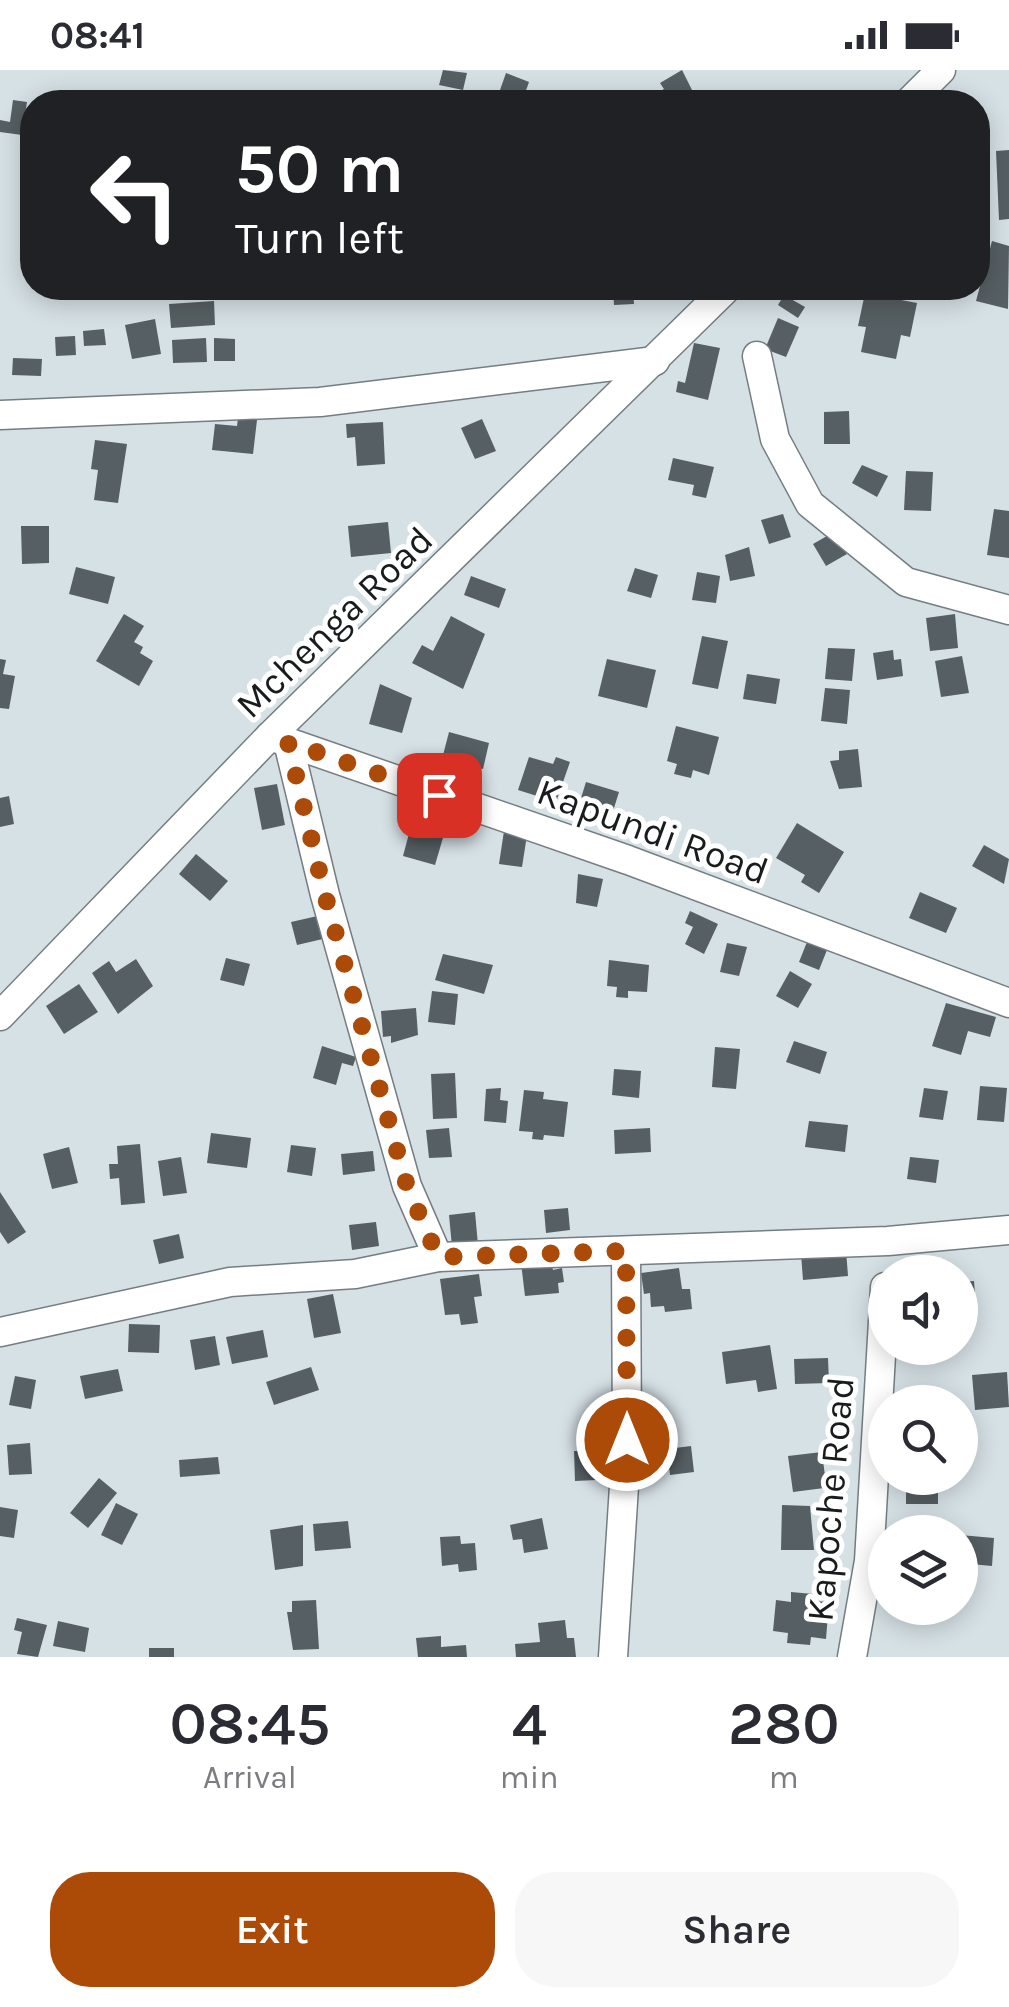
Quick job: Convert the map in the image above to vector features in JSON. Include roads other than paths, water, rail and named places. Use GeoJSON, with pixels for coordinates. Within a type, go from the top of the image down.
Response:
{"type":"FeatureCollection","features":[{"type":"Feature","properties":{"kind":"street"},"geometry":{"type":"LineString","coordinates":[[921,90],[940,70]]}},
{"type":"Feature","properties":{"kind":"street","name":"Mchenga Road"},"geometry":{"type":"LineString","coordinates":[[0,1016],[715,300]]}},
{"type":"Feature","properties":{"kind":"street"},"geometry":{"type":"LineString","coordinates":[[756,356],[775,438],[810,504],[906,582],[1009,610]]}},
{"type":"Feature","properties":{"kind":"street"},"geometry":{"type":"LineString","coordinates":[[0,415],[320,402],[655,361]]}},
{"type":"Feature","properties":{"kind":"street"},"geometry":{"type":"LineString","coordinates":[[279,740],[407,1186],[438,1257]]}},
{"type":"Feature","properties":{"kind":"street","name":"Kapundi Road"},"geometry":{"type":"LineString","coordinates":[[279,740],[628,860],[1009,1003]]}},
{"type":"Feature","properties":{"kind":"street"},"geometry":{"type":"LineString","coordinates":[[0,1332],[230,1282],[355,1274],[438,1257],[888,1241],[1009,1230]]}},
{"type":"Feature","properties":{"kind":"street"},"geometry":{"type":"LineString","coordinates":[[887,1255],[888,1241]]}},
{"type":"Feature","properties":{"kind":"street"},"geometry":{"type":"LineString","coordinates":[[613,1657],[627,1440],[626,1251]]}},
{"type":"Feature","properties":{"kind":"street","name":"Kapoche Road"},"geometry":{"type":"LineString","coordinates":[[852,1657],[869,1561],[880,1365]]}}]}
